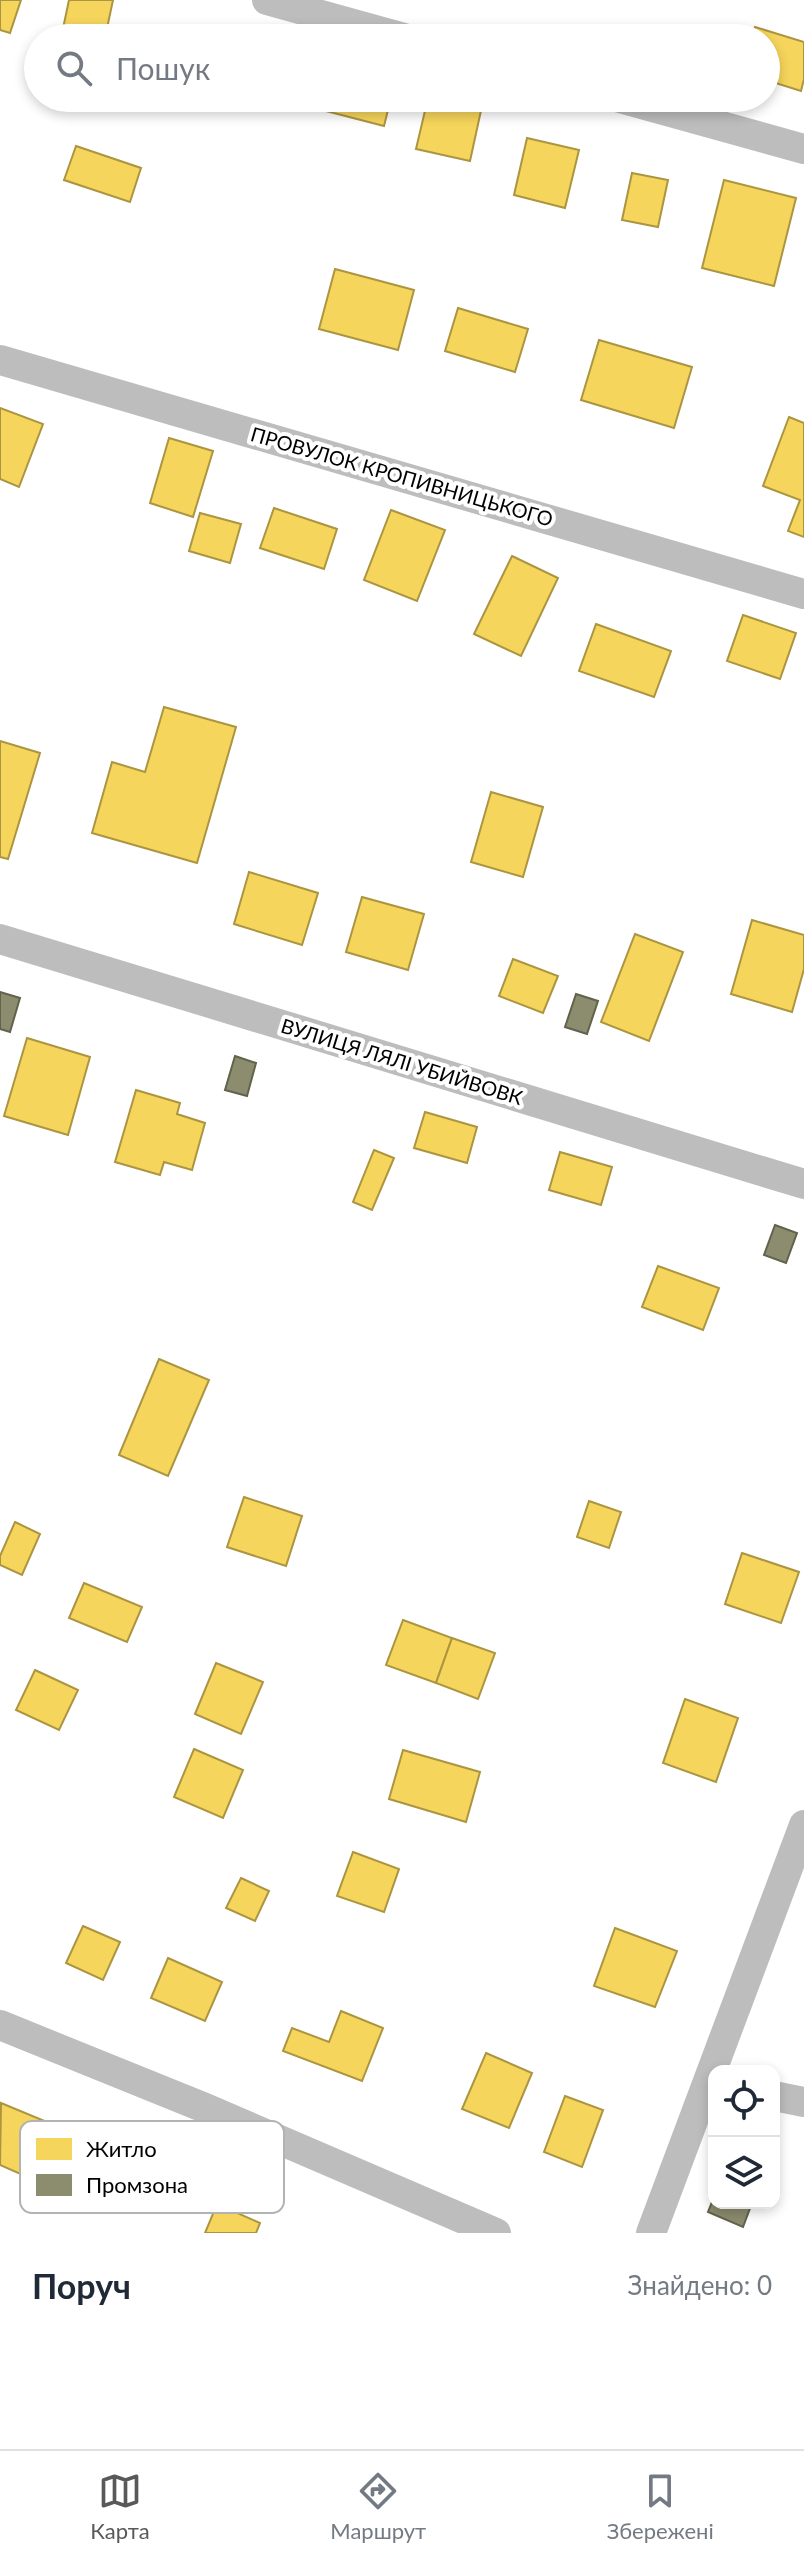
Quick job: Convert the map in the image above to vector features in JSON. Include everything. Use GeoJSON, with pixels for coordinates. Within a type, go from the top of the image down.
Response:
{"type":"FeatureCollection","features":[{"type":"Feature","properties":{"kind":"street"},"geometry":{"type":"LineString","coordinates":[[267,0],[354,24]]}},
{"type":"Feature","properties":{"kind":"street"},"geometry":{"type":"LineString","coordinates":[[671,112],[804,149]]}},
{"type":"Feature","properties":{"kind":"street","name":"ПРОВУЛОК КРОПИВНИЦЬКОГО"},"geometry":{"type":"LineString","coordinates":[[0,360],[804,594]]}},
{"type":"Feature","properties":{"kind":"street","name":"ВУЛИЦЯ ЛЯЛІ УБИЙВОВК"},"geometry":{"type":"LineString","coordinates":[[0,939],[804,1184]]}},
{"type":"Feature","properties":{"kind":"street"},"geometry":{"type":"LineString","coordinates":[[717,2065],[804,1825]]}},
{"type":"Feature","properties":{"kind":"street"},"geometry":{"type":"LineString","coordinates":[[0,2025],[235,2121]]}},
{"type":"Feature","properties":{"kind":"street"},"geometry":{"type":"LineString","coordinates":[[651,2233],[708,2088]]}},
{"type":"Feature","properties":{"kind":"street"},"geometry":{"type":"LineString","coordinates":[[780,2097],[804,2102]]}},
{"type":"Feature","properties":{"kind":"street"},"geometry":{"type":"LineString","coordinates":[[284,2142],[496,2233]]}},
{"type":"Feature","properties":{"kind":"building: Житло"},"geometry":{"type":"Polygon","coordinates":[[[0,0],[21,0],[10,33],[0,30],[0,0]]]}},
{"type":"Feature","properties":{"kind":"building: Житло"},"geometry":{"type":"Polygon","coordinates":[[[69,0],[113,0],[108,24],[64,24],[69,0]]]}},
{"type":"Feature","properties":{"kind":"building: Житло"},"geometry":{"type":"Polygon","coordinates":[[[780,35],[804,42],[801,91],[780,84],[780,35]]]}},
{"type":"Feature","properties":{"kind":"building: Житло"},"geometry":{"type":"Polygon","coordinates":[[[330,112],[388,112],[384,126],[330,112]]]}},
{"type":"Feature","properties":{"kind":"building: Житло"},"geometry":{"type":"Polygon","coordinates":[[[425,112],[481,112],[470,161],[416,149],[425,112]]]}},
{"type":"Feature","properties":{"kind":"building: Житло"},"geometry":{"type":"Polygon","coordinates":[[[527,138],[579,150],[565,208],[514,195],[527,138]]]}},
{"type":"Feature","properties":{"kind":"building: Житло"},"geometry":{"type":"Polygon","coordinates":[[[76,146],[141,168],[130,202],[64,180],[76,146]]]}},
{"type":"Feature","properties":{"kind":"building: Житло"},"geometry":{"type":"Polygon","coordinates":[[[632,173],[668,180],[658,227],[622,220],[632,173]]]}},
{"type":"Feature","properties":{"kind":"building: Житло"},"geometry":{"type":"Polygon","coordinates":[[[724,180],[796,198],[774,286],[702,268],[724,180]]]}},
{"type":"Feature","properties":{"kind":"building: Житло"},"geometry":{"type":"Polygon","coordinates":[[[335,269],[414,290],[398,350],[319,329],[335,269]]]}},
{"type":"Feature","properties":{"kind":"building: Житло"},"geometry":{"type":"Polygon","coordinates":[[[458,308],[528,329],[515,372],[445,351],[458,308]]]}},
{"type":"Feature","properties":{"kind":"building: Житло"},"geometry":{"type":"Polygon","coordinates":[[[599,340],[692,367],[674,428],[581,400],[599,340]]]}},
{"type":"Feature","properties":{"kind":"building: Житло"},"geometry":{"type":"Polygon","coordinates":[[[0,408],[43,424],[19,487],[0,479],[0,408]]]}},
{"type":"Feature","properties":{"kind":"building: Житло"},"geometry":{"type":"Polygon","coordinates":[[[789,417],[804,423],[804,537],[788,531],[800,500],[763,486],[789,417]]]}},
{"type":"Feature","properties":{"kind":"building: Житло"},"geometry":{"type":"Polygon","coordinates":[[[169,438],[213,451],[193,517],[150,503],[169,438]]]}},
{"type":"Feature","properties":{"kind":"building: Житло"},"geometry":{"type":"Polygon","coordinates":[[[274,508],[337,529],[324,569],[260,548],[274,508]]]}},
{"type":"Feature","properties":{"kind":"building: Житло"},"geometry":{"type":"Polygon","coordinates":[[[391,510],[445,530],[417,601],[364,580],[391,510]]]}},
{"type":"Feature","properties":{"kind":"building: Житло"},"geometry":{"type":"Polygon","coordinates":[[[200,513],[241,524],[230,563],[189,551],[200,513]]]}},
{"type":"Feature","properties":{"kind":"building: Житло"},"geometry":{"type":"Polygon","coordinates":[[[512,556],[558,578],[521,656],[474,634],[512,556]]]}},
{"type":"Feature","properties":{"kind":"building: Житло"},"geometry":{"type":"Polygon","coordinates":[[[743,615],[796,633],[780,679],[727,661],[743,615]]]}},
{"type":"Feature","properties":{"kind":"building: Житло"},"geometry":{"type":"Polygon","coordinates":[[[596,624],[671,651],[654,697],[579,671],[596,624]]]}},
{"type":"Feature","properties":{"kind":"building: Житло"},"geometry":{"type":"Polygon","coordinates":[[[164,707],[236,727],[197,863],[92,833],[112,762],[145,772],[164,707]]]}},
{"type":"Feature","properties":{"kind":"building: Житло"},"geometry":{"type":"Polygon","coordinates":[[[0,741],[40,753],[8,859],[0,857],[0,741]]]}},
{"type":"Feature","properties":{"kind":"building: Житло"},"geometry":{"type":"Polygon","coordinates":[[[491,792],[543,807],[523,877],[471,862],[491,792]]]}},
{"type":"Feature","properties":{"kind":"building: Житло"},"geometry":{"type":"Polygon","coordinates":[[[249,872],[318,893],[302,945],[234,924],[249,872]]]}},
{"type":"Feature","properties":{"kind":"building: Житло"},"geometry":{"type":"Polygon","coordinates":[[[362,897],[424,914],[408,970],[346,952],[362,897]]]}},
{"type":"Feature","properties":{"kind":"building: Житло"},"geometry":{"type":"Polygon","coordinates":[[[752,920],[804,935],[804,969],[792,1012],[731,994],[752,920]]]}},
{"type":"Feature","properties":{"kind":"building: Житло"},"geometry":{"type":"Polygon","coordinates":[[[635,934],[683,952],[649,1041],[601,1022],[635,934]]]}},
{"type":"Feature","properties":{"kind":"building: Житло"},"geometry":{"type":"Polygon","coordinates":[[[513,959],[558,976],[543,1013],[499,996],[513,959]]]}},
{"type":"Feature","properties":{"kind":"building: Житло"},"geometry":{"type":"Polygon","coordinates":[[[27,1038],[90,1057],[68,1135],[4,1116],[27,1038]]]}},
{"type":"Feature","properties":{"kind":"building: Житло"},"geometry":{"type":"Polygon","coordinates":[[[136,1090],[180,1103],[177,1114],[205,1123],[192,1170],[164,1162],[160,1175],[115,1162],[136,1090]]]}},
{"type":"Feature","properties":{"kind":"building: Житло"},"geometry":{"type":"Polygon","coordinates":[[[425,1112],[477,1127],[467,1163],[414,1148],[425,1112]]]}},
{"type":"Feature","properties":{"kind":"building: Житло"},"geometry":{"type":"Polygon","coordinates":[[[374,1150],[394,1158],[372,1210],[353,1202],[374,1150]]]}},
{"type":"Feature","properties":{"kind":"building: Житло"},"geometry":{"type":"Polygon","coordinates":[[[560,1152],[612,1167],[601,1205],[549,1190],[560,1152]]]}},
{"type":"Feature","properties":{"kind":"building: Житло"},"geometry":{"type":"Polygon","coordinates":[[[658,1266],[719,1288],[703,1330],[642,1307],[658,1266]]]}},
{"type":"Feature","properties":{"kind":"building: Житло"},"geometry":{"type":"Polygon","coordinates":[[[159,1359],[209,1380],[168,1476],[119,1455],[159,1359]]]}},
{"type":"Feature","properties":{"kind":"building: Житло"},"geometry":{"type":"Polygon","coordinates":[[[244,1497],[302,1516],[286,1566],[227,1547],[244,1497]]]}},
{"type":"Feature","properties":{"kind":"building: Житло"},"geometry":{"type":"Polygon","coordinates":[[[589,1501],[621,1512],[609,1548],[577,1537],[589,1501]]]}},
{"type":"Feature","properties":{"kind":"building: Житло"},"geometry":{"type":"Polygon","coordinates":[[[15,1522],[40,1534],[22,1575],[0,1565],[0,1556],[15,1522]]]}},
{"type":"Feature","properties":{"kind":"building: Житло"},"geometry":{"type":"Polygon","coordinates":[[[742,1553],[799,1572],[781,1623],[725,1604],[742,1553]]]}},
{"type":"Feature","properties":{"kind":"building: Житло"},"geometry":{"type":"Polygon","coordinates":[[[84,1583],[142,1607],[127,1642],[69,1618],[84,1583]]]}},
{"type":"Feature","properties":{"kind":"building: Житло"},"geometry":{"type":"Polygon","coordinates":[[[403,1620],[452,1638],[436,1683],[386,1665],[403,1620]]]}},
{"type":"Feature","properties":{"kind":"building: Житло"},"geometry":{"type":"Polygon","coordinates":[[[452,1638],[495,1653],[478,1699],[436,1683],[452,1638]]]}},
{"type":"Feature","properties":{"kind":"building: Житло"},"geometry":{"type":"Polygon","coordinates":[[[216,1663],[263,1682],[241,1734],[195,1714],[216,1663]]]}},
{"type":"Feature","properties":{"kind":"building: Житло"},"geometry":{"type":"Polygon","coordinates":[[[35,1670],[78,1690],[59,1730],[16,1710],[35,1670]]]}},
{"type":"Feature","properties":{"kind":"building: Житло"},"geometry":{"type":"Polygon","coordinates":[[[685,1699],[738,1718],[716,1782],[663,1763],[685,1699]]]}},
{"type":"Feature","properties":{"kind":"building: Житло"},"geometry":{"type":"Polygon","coordinates":[[[194,1749],[243,1770],[223,1818],[174,1797],[194,1749]]]}},
{"type":"Feature","properties":{"kind":"building: Житло"},"geometry":{"type":"Polygon","coordinates":[[[403,1750],[480,1772],[466,1822],[389,1799],[403,1750]]]}},
{"type":"Feature","properties":{"kind":"building: Житло"},"geometry":{"type":"Polygon","coordinates":[[[353,1852],[399,1869],[384,1912],[337,1896],[353,1852]]]}},
{"type":"Feature","properties":{"kind":"building: Житло"},"geometry":{"type":"Polygon","coordinates":[[[241,1878],[269,1891],[255,1921],[226,1908],[241,1878]]]}},
{"type":"Feature","properties":{"kind":"building: Житло"},"geometry":{"type":"Polygon","coordinates":[[[83,1926],[120,1942],[103,1980],[66,1963],[83,1926]]]}},
{"type":"Feature","properties":{"kind":"building: Житло"},"geometry":{"type":"Polygon","coordinates":[[[615,1928],[677,1951],[655,2007],[594,1986],[615,1928]]]}},
{"type":"Feature","properties":{"kind":"building: Житло"},"geometry":{"type":"Polygon","coordinates":[[[168,1958],[222,1982],[205,2021],[151,1998],[168,1958]]]}},
{"type":"Feature","properties":{"kind":"building: Житло"},"geometry":{"type":"Polygon","coordinates":[[[341,2011],[383,2028],[362,2081],[283,2051],[292,2028],[329,2042],[341,2011]]]}},
{"type":"Feature","properties":{"kind":"building: Житло"},"geometry":{"type":"Polygon","coordinates":[[[486,2053],[532,2073],[509,2128],[462,2109],[486,2053]]]}},
{"type":"Feature","properties":{"kind":"building: Житло"},"geometry":{"type":"Polygon","coordinates":[[[565,2096],[603,2110],[582,2167],[544,2152],[565,2096]]]}},
{"type":"Feature","properties":{"kind":"building: Житло"},"geometry":{"type":"Polygon","coordinates":[[[1,2103],[45,2121],[20,2121],[20,2174],[0,2165],[1,2103]]]}},
{"type":"Feature","properties":{"kind":"building: Житло"},"geometry":{"type":"Polygon","coordinates":[[[213,2213],[237,2213],[260,2223],[256,2233],[205,2233],[213,2213]]]}},
{"type":"Feature","properties":{"kind":"building: Промзона"},"geometry":{"type":"Polygon","coordinates":[[[0,992],[20,998],[10,1032],[0,1029],[0,992]]]}},
{"type":"Feature","properties":{"kind":"building: Промзона"},"geometry":{"type":"Polygon","coordinates":[[[576,994],[598,1001],[587,1034],[565,1027],[576,994]]]}},
{"type":"Feature","properties":{"kind":"building: Промзона"},"geometry":{"type":"Polygon","coordinates":[[[235,1056],[256,1063],[247,1096],[225,1090],[235,1056]]]}},
{"type":"Feature","properties":{"kind":"building: Промзона"},"geometry":{"type":"Polygon","coordinates":[[[775,1225],[797,1233],[786,1263],[764,1255],[775,1225]]]}},
{"type":"Feature","properties":{"kind":"building: Промзона"},"geometry":{"type":"Polygon","coordinates":[[[709,2209],[750,2209],[743,2227],[708,2212],[709,2209]]]}}]}
